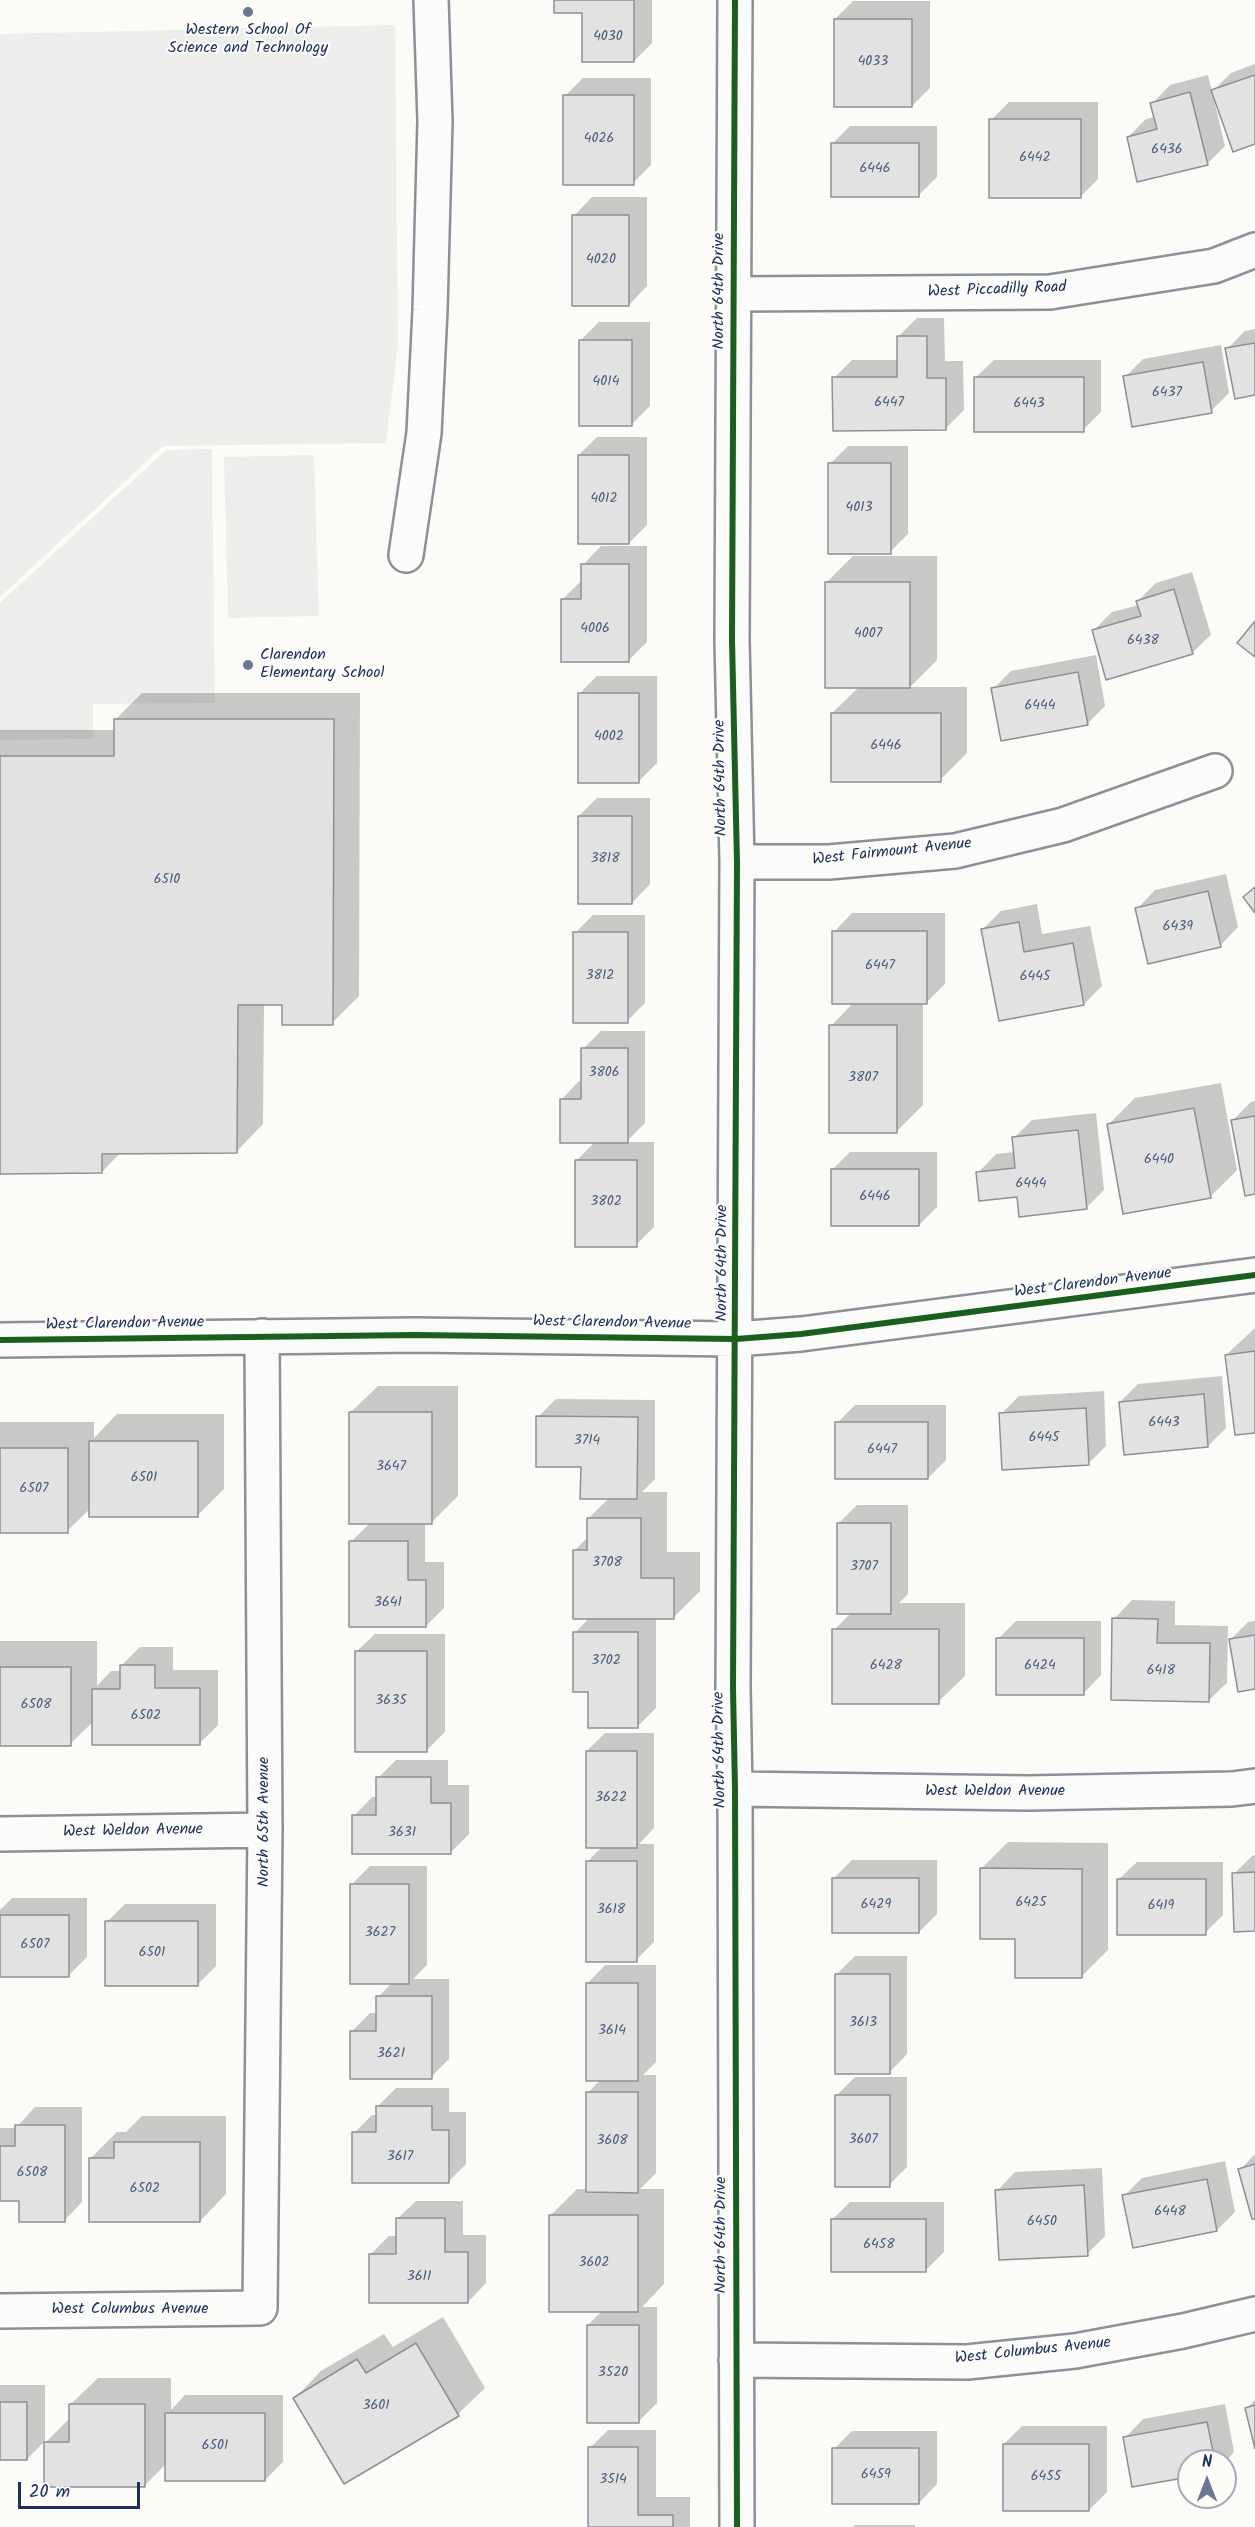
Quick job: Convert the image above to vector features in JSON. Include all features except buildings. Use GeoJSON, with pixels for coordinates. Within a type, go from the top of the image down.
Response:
{"type":"FeatureCollection","features":[{"type":"Feature","properties":{"kind":"street"},"geometry":{"type":"LineString","coordinates":[[406,555],[424,433],[435,121],[431,0]]}},
{"type":"Feature","properties":{"kind":"street","name":"North 64th Drive"},"geometry":{"type":"LineString","coordinates":[[735,0],[732,640],[737,862],[733,1677],[737,2527]]}},
{"type":"Feature","properties":{"kind":"street","name":"West Piccadilly Road"},"geometry":{"type":"LineString","coordinates":[[734,294],[1050,292],[1214,266],[1255,250]]}},
{"type":"Feature","properties":{"kind":"street","name":"West Fairmount Avenue"},"geometry":{"type":"LineString","coordinates":[[737,862],[829,862],[955,850],[1063,825],[1215,771]]}},
{"type":"Feature","properties":{"kind":"street","name":"West Clarendon Avenue"},"geometry":{"type":"LineString","coordinates":[[0,1340],[262,1336],[736,1339],[801,1334],[1255,1275]]}},
{"type":"Feature","properties":{"kind":"street","name":"North 65th Avenue"},"geometry":{"type":"LineString","coordinates":[[260,2308],[265,1830],[262,1336]]}},
{"type":"Feature","properties":{"kind":"street","name":"West Weldon Avenue"},"geometry":{"type":"LineString","coordinates":[[735,1790],[1028,1793],[1232,1789],[1255,1786]]}},
{"type":"Feature","properties":{"kind":"street","name":"West Weldon Avenue"},"geometry":{"type":"LineString","coordinates":[[0,1834],[265,1830]]}},
{"type":"Feature","properties":{"kind":"street","name":"West Columbus Avenue"},"geometry":{"type":"LineString","coordinates":[[0,2311],[260,2308]]}},
{"type":"Feature","properties":{"kind":"street","name":"West Columbus Avenue"},"geometry":{"type":"LineString","coordinates":[[736,2360],[967,2362],[1075,2351],[1183,2331],[1255,2314]]}},
{"type":"Feature","properties":{"kind":"shaded area"},"geometry":{"type":"Polygon","coordinates":[[[395,25],[398,344],[386,443],[163,446],[0,597],[0,34],[395,25]]]}},
{"type":"Feature","properties":{"kind":"shaded area"},"geometry":{"type":"Polygon","coordinates":[[[212,449],[215,703],[93,704],[93,739],[0,740],[0,603],[166,450],[212,449]]]}},
{"type":"Feature","properties":{"kind":"shaded area"},"geometry":{"type":"Polygon","coordinates":[[[314,455],[319,616],[228,618],[224,457],[314,455]]]}},
{"type":"Feature","properties":{"kind":"cycle path"},"geometry":{"type":"LineString","coordinates":[[735,0],[732,640],[737,862],[733,1688],[737,2527]]}},
{"type":"Feature","properties":{"kind":"cycle path"},"geometry":{"type":"LineString","coordinates":[[0,1340],[415,1335],[736,1339],[801,1334],[1255,1275]]}},
{"type":"Feature","properties":{"kind":"place","name":"Western School Of Science and Technology"},"geometry":{"type":"Point","coordinates":[248,12]}},
{"type":"Feature","properties":{"kind":"place","name":"Clarendon Elementary School"},"geometry":{"type":"Point","coordinates":[248,665]}}]}
